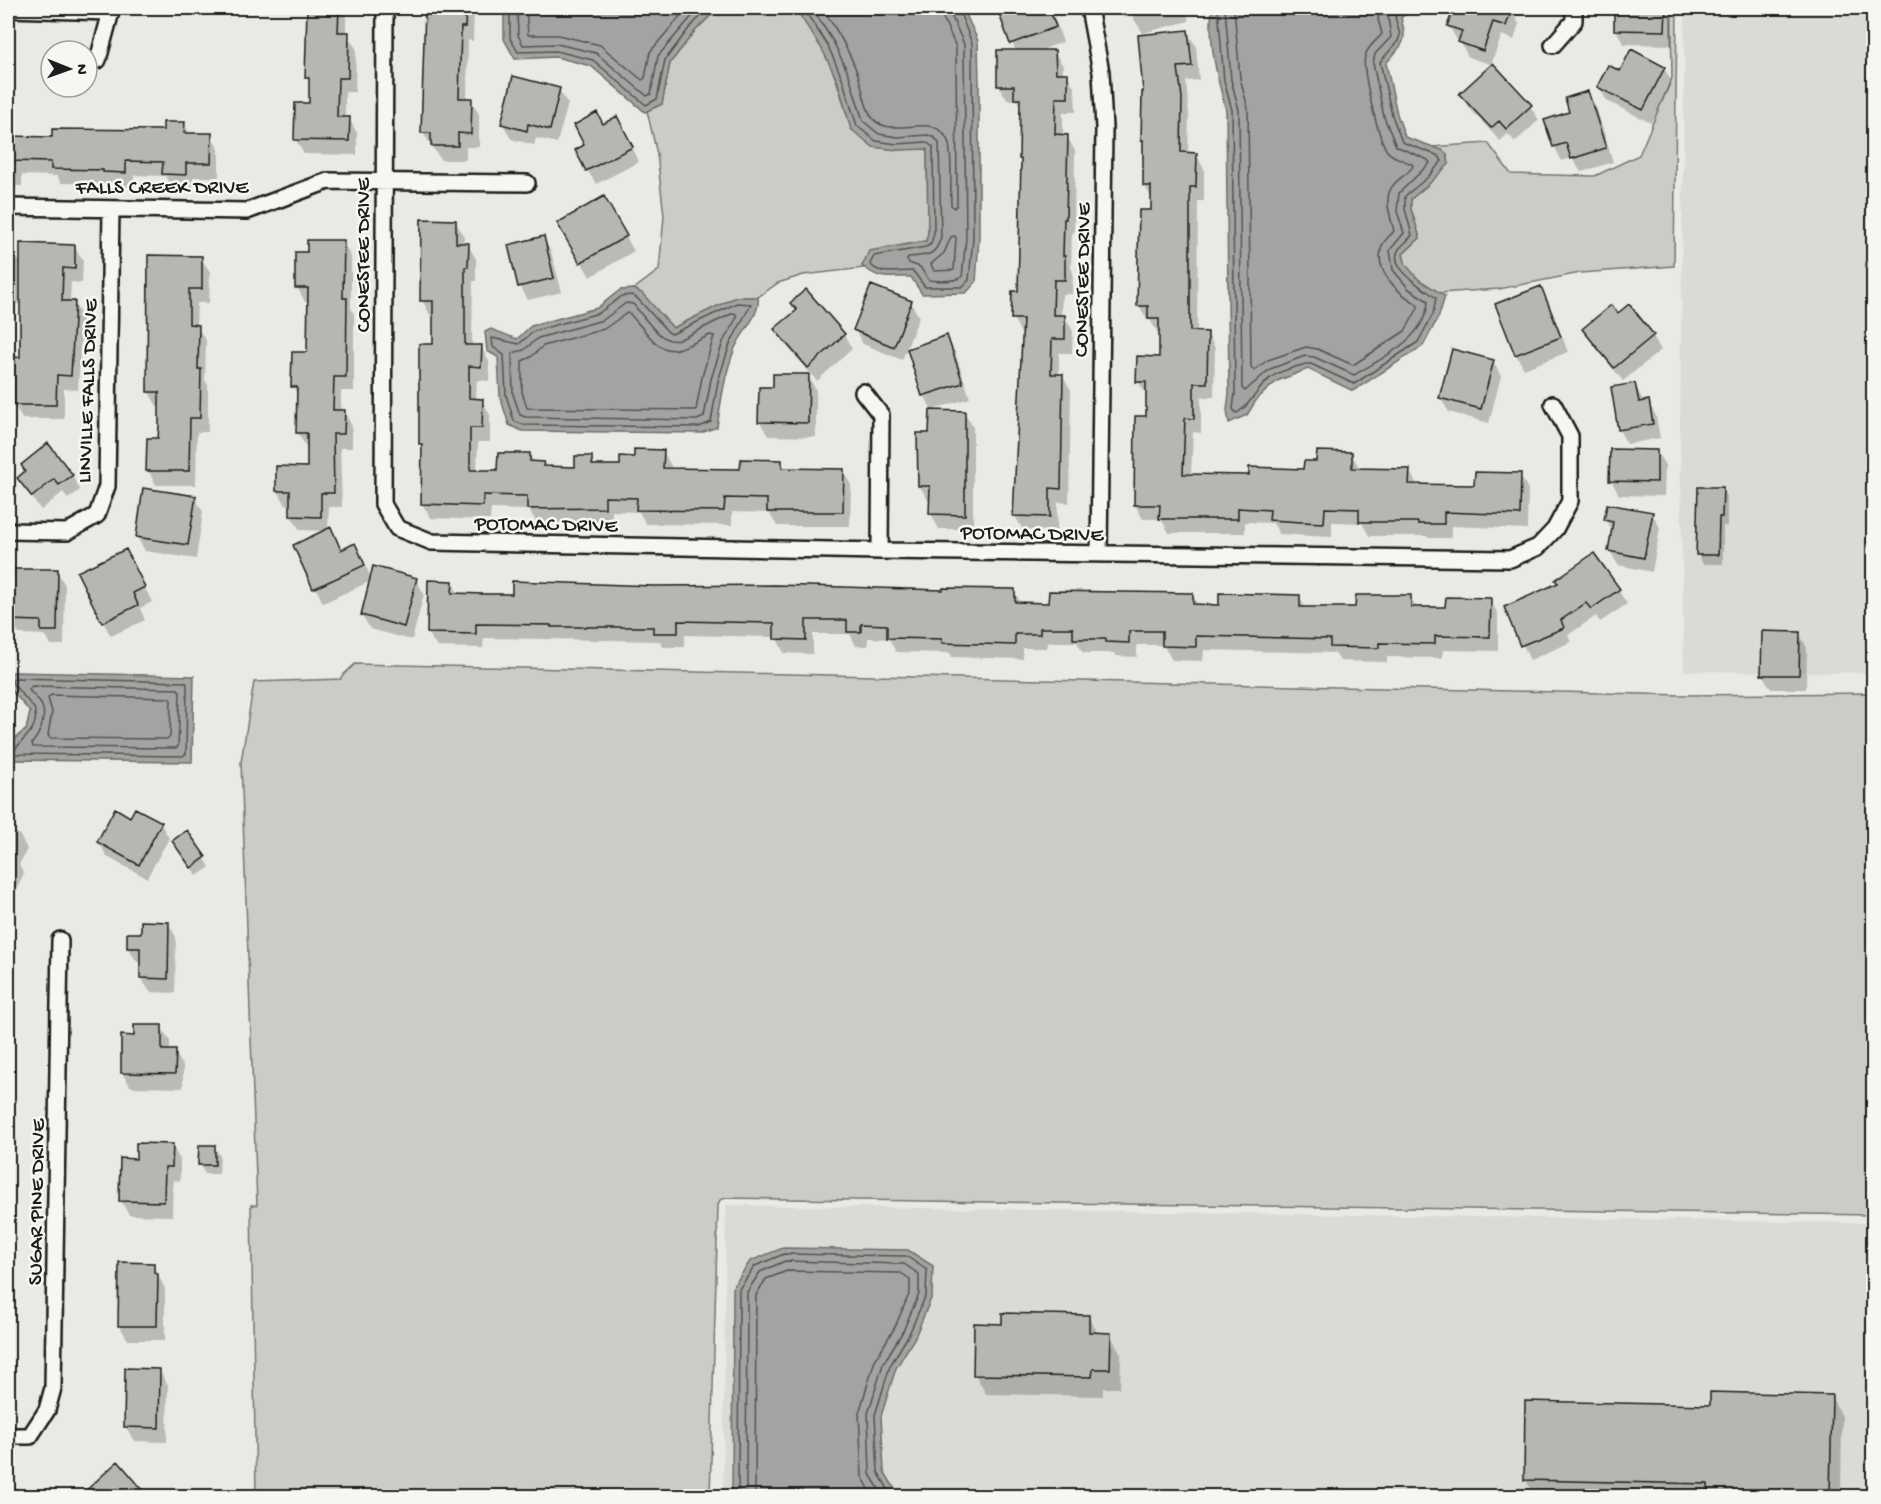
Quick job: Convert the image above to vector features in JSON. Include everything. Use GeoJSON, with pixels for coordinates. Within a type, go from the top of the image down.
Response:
{"type":"FeatureCollection","features":[{"type":"Feature","properties":{"kind":"street","name":"CONESTEE DRIVE"},"geometry":{"type":"LineString","coordinates":[[383,504],[385,8]]}},
{"type":"Feature","properties":{"kind":"street","name":"CONESTEE DRIVE"},"geometry":{"type":"LineString","coordinates":[[1089,8],[1101,72],[1104,128],[1099,554]]}},
{"type":"Feature","properties":{"kind":"street"},"geometry":{"type":"LineString","coordinates":[[1553,45],[1574,21],[1574,8]]}},
{"type":"Feature","properties":{"kind":"street"},"geometry":{"type":"LineString","coordinates":[[8,9],[111,10],[99,56]]}},
{"type":"Feature","properties":{"kind":"street","name":"FALLS CREEK DRIVE"},"geometry":{"type":"LineString","coordinates":[[8,207],[247,211],[328,180],[527,183]]}},
{"type":"Feature","properties":{"kind":"street","name":"LINVILLE FALLS DRIVE"},"geometry":{"type":"LineString","coordinates":[[8,531],[67,532],[97,515],[107,486],[111,209]]}},
{"type":"Feature","properties":{"kind":"street"},"geometry":{"type":"LineString","coordinates":[[863,392],[881,415],[880,551]]}},
{"type":"Feature","properties":{"kind":"street","name":"POTOMAC DRIVE"},"geometry":{"type":"LineString","coordinates":[[383,504],[397,528],[432,542],[880,551],[1510,559],[1539,547],[1556,529],[1570,501],[1570,436],[1553,404]]}},
{"type":"Feature","properties":{"kind":"street","name":"SUGAR PINE DRIVE"},"geometry":{"type":"LineString","coordinates":[[8,1436],[30,1436],[47,1410],[53,1388],[60,940]]}},
{"type":"Feature","properties":{"kind":"shaded area"},"geometry":{"type":"Polygon","coordinates":[[[718,8],[798,8],[831,67],[851,129],[897,150],[927,148],[928,233],[926,241],[909,244],[862,266],[864,268],[803,275],[778,283],[758,297],[736,297],[673,328],[642,294],[634,289],[659,270],[664,216],[657,154],[647,111],[662,104],[670,63],[695,31],[718,8]]]}},
{"type":"Feature","properties":{"kind":"shaded area"},"geometry":{"type":"Polygon","coordinates":[[[1671,8],[1677,8],[1674,266],[1580,273],[1499,289],[1439,293],[1418,279],[1405,265],[1403,254],[1420,238],[1411,209],[1411,199],[1430,183],[1442,150],[1431,147],[1488,143],[1511,174],[1595,176],[1639,155],[1672,78],[1671,8]]]}},
{"type":"Feature","properties":{"kind":"shaded area"},"geometry":{"type":"Polygon","coordinates":[[[1685,8],[1873,8],[1873,673],[1684,671],[1680,425],[1685,8]]]}},
{"type":"Feature","properties":{"kind":"shaded area"},"geometry":{"type":"Polygon","coordinates":[[[355,664],[1685,695],[1873,693],[1873,1215],[726,1198],[720,1200],[718,1205],[710,1496],[256,1496],[251,1205],[257,1205],[241,762],[254,682],[341,679],[355,664]]]}},
{"type":"Feature","properties":{"kind":"shaded area"},"geometry":{"type":"Polygon","coordinates":[[[726,1205],[1873,1223],[1873,1496],[723,1496],[726,1205]]]}},
{"type":"Feature","properties":{"kind":"water"},"geometry":{"type":"Polygon","coordinates":[[[504,8],[718,8],[695,31],[670,63],[662,104],[645,112],[591,66],[556,57],[515,59],[504,39],[504,8]]]}},
{"type":"Feature","properties":{"kind":"water"},"geometry":{"type":"Polygon","coordinates":[[[798,8],[963,8],[978,41],[979,85],[979,238],[976,282],[966,293],[922,294],[911,277],[880,276],[862,266],[869,251],[926,241],[928,233],[927,149],[897,150],[873,147],[851,129],[837,80],[798,8]]]}},
{"type":"Feature","properties":{"kind":"water"},"geometry":{"type":"Polygon","coordinates":[[[1212,8],[1412,8],[1401,18],[1404,33],[1402,43],[1386,63],[1397,114],[1405,137],[1442,150],[1447,154],[1449,164],[1411,199],[1411,209],[1420,238],[1403,254],[1406,265],[1418,279],[1445,296],[1439,316],[1423,346],[1353,391],[1308,369],[1277,381],[1257,399],[1247,415],[1229,423],[1227,410],[1229,393],[1226,110],[1212,46],[1212,8]]]}},
{"type":"Feature","properties":{"kind":"water"},"geometry":{"type":"Polygon","coordinates":[[[634,289],[642,293],[673,328],[736,297],[758,297],[754,317],[738,342],[732,357],[717,427],[701,433],[522,431],[509,425],[500,396],[498,357],[487,351],[485,332],[491,329],[517,339],[531,326],[597,308],[620,290],[634,289]]]}},
{"type":"Feature","properties":{"kind":"water"},"geometry":{"type":"Polygon","coordinates":[[[13,672],[194,676],[192,762],[8,760],[10,746],[14,739],[26,730],[30,712],[8,686],[8,675],[13,672]]]}},
{"type":"Feature","properties":{"kind":"water"},"geometry":{"type":"Polygon","coordinates":[[[783,1248],[908,1250],[933,1266],[932,1296],[915,1337],[896,1368],[881,1416],[884,1471],[899,1496],[732,1496],[733,1287],[750,1261],[783,1248]]]}},
{"type":"Feature","properties":{"kind":"building"},"geometry":{"type":"Polygon","coordinates":[[[307,8],[339,8],[338,32],[349,32],[348,78],[338,78],[337,117],[350,117],[349,141],[294,140],[295,103],[309,103],[309,78],[305,78],[307,8]]]}},
{"type":"Feature","properties":{"kind":"building"},"geometry":{"type":"Polygon","coordinates":[[[425,8],[466,8],[465,27],[461,27],[459,98],[472,98],[471,134],[458,133],[458,146],[431,146],[431,133],[421,133],[425,8]]]}},
{"type":"Feature","properties":{"kind":"building"},"geometry":{"type":"Polygon","coordinates":[[[997,8],[1049,8],[1056,27],[1010,44],[997,8]]]}},
{"type":"Feature","properties":{"kind":"building"},"geometry":{"type":"Polygon","coordinates":[[[1454,8],[1512,8],[1506,26],[1493,22],[1483,51],[1458,42],[1462,31],[1447,26],[1454,8]]]}},
{"type":"Feature","properties":{"kind":"building"},"geometry":{"type":"Polygon","coordinates":[[[1614,8],[1666,8],[1665,31],[1614,30],[1614,8]]]}},
{"type":"Feature","properties":{"kind":"building"},"geometry":{"type":"Polygon","coordinates":[[[1188,30],[1192,66],[1178,67],[1182,98],[1181,152],[1197,153],[1196,187],[1190,187],[1190,331],[1208,332],[1207,383],[1194,383],[1194,419],[1185,418],[1183,474],[1249,475],[1249,467],[1303,469],[1304,461],[1316,461],[1317,451],[1352,452],[1352,468],[1410,469],[1409,484],[1474,485],[1475,472],[1521,473],[1520,515],[1444,512],[1444,524],[1359,522],[1359,509],[1325,508],[1324,523],[1269,520],[1270,510],[1238,508],[1238,519],[1159,519],[1160,505],[1134,505],[1135,416],[1146,416],[1146,382],[1136,382],[1137,356],[1159,357],[1159,319],[1148,319],[1148,306],[1137,306],[1139,210],[1151,210],[1151,186],[1143,186],[1143,140],[1141,140],[1143,92],[1138,35],[1188,30]]]}},
{"type":"Feature","properties":{"kind":"building"},"geometry":{"type":"Polygon","coordinates":[[[1631,49],[1665,67],[1643,110],[1597,87],[1608,65],[1620,71],[1631,49]]]}},
{"type":"Feature","properties":{"kind":"building"},"geometry":{"type":"Polygon","coordinates":[[[997,50],[1055,50],[1056,73],[1068,73],[1068,98],[1056,98],[1055,134],[1068,135],[1063,256],[1065,256],[1065,280],[1054,280],[1053,315],[1065,315],[1065,339],[1052,339],[1051,374],[1063,374],[1061,489],[1050,488],[1050,517],[1013,516],[1023,319],[1011,319],[1012,291],[1018,291],[1020,99],[1014,99],[1014,86],[997,86],[997,50]]]}},
{"type":"Feature","properties":{"kind":"building"},"geometry":{"type":"Polygon","coordinates":[[[1493,63],[1532,105],[1506,129],[1499,121],[1491,128],[1459,94],[1493,63]]]}},
{"type":"Feature","properties":{"kind":"building"},"geometry":{"type":"Polygon","coordinates":[[[513,76],[560,88],[550,130],[528,124],[527,131],[501,124],[513,76]]]}},
{"type":"Feature","properties":{"kind":"building"},"geometry":{"type":"Polygon","coordinates":[[[1588,91],[1606,148],[1571,159],[1566,143],[1553,147],[1544,120],[1569,112],[1565,98],[1588,91]]]}},
{"type":"Feature","properties":{"kind":"building"},"geometry":{"type":"Polygon","coordinates":[[[597,112],[603,124],[617,116],[633,147],[586,171],[575,150],[584,145],[574,125],[597,112]]]}},
{"type":"Feature","properties":{"kind":"building"},"geometry":{"type":"Polygon","coordinates":[[[163,122],[185,122],[184,133],[212,133],[211,163],[186,163],[186,175],[162,174],[163,162],[126,161],[126,173],[51,169],[51,162],[8,161],[8,136],[52,137],[52,129],[163,130],[163,122]]]}},
{"type":"Feature","properties":{"kind":"building"},"geometry":{"type":"Polygon","coordinates":[[[604,196],[627,236],[580,263],[557,223],[604,196]]]}},
{"type":"Feature","properties":{"kind":"building"},"geometry":{"type":"Polygon","coordinates":[[[421,219],[456,220],[456,243],[469,243],[468,267],[465,267],[465,345],[482,345],[481,367],[469,366],[469,398],[483,399],[482,428],[470,428],[470,470],[497,470],[498,453],[530,453],[530,461],[544,462],[543,466],[575,467],[575,456],[592,456],[592,465],[620,465],[620,456],[634,457],[634,449],[664,450],[663,468],[740,469],[741,459],[782,460],[782,468],[844,469],[843,512],[767,512],[767,499],[725,498],[724,511],[636,510],[637,498],[605,497],[605,508],[527,509],[527,496],[483,495],[483,506],[421,504],[419,344],[433,344],[433,301],[420,301],[421,219]]]}},
{"type":"Feature","properties":{"kind":"building"},"geometry":{"type":"Polygon","coordinates":[[[544,236],[554,278],[518,287],[508,245],[544,236]]]}},
{"type":"Feature","properties":{"kind":"building"},"geometry":{"type":"Polygon","coordinates":[[[307,240],[344,240],[343,298],[347,298],[346,377],[334,377],[333,410],[345,410],[344,434],[333,434],[334,493],[321,493],[321,517],[290,516],[290,491],[276,491],[276,466],[307,467],[307,433],[296,433],[297,387],[291,387],[292,352],[307,352],[308,288],[295,288],[295,252],[307,252],[307,240]]]}},
{"type":"Feature","properties":{"kind":"building"},"geometry":{"type":"Polygon","coordinates":[[[20,243],[75,245],[75,269],[63,268],[62,301],[75,301],[71,376],[57,375],[56,405],[13,405],[13,357],[20,357],[20,243]]]}},
{"type":"Feature","properties":{"kind":"building"},"geometry":{"type":"Polygon","coordinates":[[[148,255],[202,256],[202,289],[189,289],[189,324],[199,325],[198,369],[201,369],[200,418],[190,418],[189,471],[146,471],[147,438],[158,438],[159,425],[159,392],[147,392],[148,255]]]}},
{"type":"Feature","properties":{"kind":"building"},"geometry":{"type":"Polygon","coordinates":[[[871,285],[912,301],[894,347],[853,330],[871,285]]]}},
{"type":"Feature","properties":{"kind":"building"},"geometry":{"type":"Polygon","coordinates":[[[1541,286],[1561,337],[1515,355],[1495,304],[1541,286]]]}},
{"type":"Feature","properties":{"kind":"building"},"geometry":{"type":"Polygon","coordinates":[[[806,289],[845,334],[808,368],[774,329],[797,310],[790,303],[806,289]]]}},
{"type":"Feature","properties":{"kind":"building"},"geometry":{"type":"Polygon","coordinates":[[[1629,304],[1654,335],[1614,368],[1582,329],[1611,305],[1618,313],[1629,304]]]}},
{"type":"Feature","properties":{"kind":"building"},"geometry":{"type":"Polygon","coordinates":[[[947,335],[963,383],[922,396],[907,349],[947,335]]]}},
{"type":"Feature","properties":{"kind":"building"},"geometry":{"type":"Polygon","coordinates":[[[1452,349],[1494,360],[1481,409],[1439,398],[1452,349]]]}},
{"type":"Feature","properties":{"kind":"building"},"geometry":{"type":"Polygon","coordinates":[[[773,374],[809,374],[808,423],[758,422],[759,387],[773,387],[773,374]]]}},
{"type":"Feature","properties":{"kind":"building"},"geometry":{"type":"Polygon","coordinates":[[[1635,383],[1639,402],[1649,400],[1653,424],[1618,430],[1611,387],[1635,383]]]}},
{"type":"Feature","properties":{"kind":"building"},"geometry":{"type":"Polygon","coordinates":[[[930,410],[965,411],[965,515],[929,514],[930,486],[918,486],[917,433],[929,433],[930,410]]]}},
{"type":"Feature","properties":{"kind":"building"},"geometry":{"type":"Polygon","coordinates":[[[48,443],[73,475],[59,485],[54,479],[32,497],[17,478],[25,471],[21,465],[48,443]]]}},
{"type":"Feature","properties":{"kind":"building"},"geometry":{"type":"Polygon","coordinates":[[[1610,449],[1657,450],[1657,482],[1609,481],[1610,449]]]}},
{"type":"Feature","properties":{"kind":"building"},"geometry":{"type":"Polygon","coordinates":[[[1698,487],[1723,487],[1718,555],[1696,555],[1698,487]]]}},
{"type":"Feature","properties":{"kind":"building"},"geometry":{"type":"Polygon","coordinates":[[[143,488],[196,496],[188,545],[136,537],[143,488]]]}},
{"type":"Feature","properties":{"kind":"building"},"geometry":{"type":"Polygon","coordinates":[[[1607,504],[1653,512],[1644,558],[1608,551],[1613,522],[1604,520],[1607,504]]]}},
{"type":"Feature","properties":{"kind":"building"},"geometry":{"type":"Polygon","coordinates":[[[331,527],[341,550],[355,543],[365,565],[313,589],[293,545],[331,527]]]}},
{"type":"Feature","properties":{"kind":"building"},"geometry":{"type":"Polygon","coordinates":[[[126,549],[145,587],[133,593],[138,605],[102,623],[77,572],[126,549]]]}},
{"type":"Feature","properties":{"kind":"building"},"geometry":{"type":"Polygon","coordinates":[[[1594,553],[1620,589],[1591,609],[1586,603],[1561,620],[1564,628],[1520,646],[1504,607],[1558,583],[1555,580],[1594,553]]]}},
{"type":"Feature","properties":{"kind":"building"},"geometry":{"type":"Polygon","coordinates":[[[373,566],[417,578],[404,627],[361,615],[373,566]]]}},
{"type":"Feature","properties":{"kind":"building"},"geometry":{"type":"Polygon","coordinates":[[[10,569],[58,569],[57,631],[41,631],[41,621],[9,620],[10,569]]]}},
{"type":"Feature","properties":{"kind":"building"},"geometry":{"type":"Polygon","coordinates":[[[428,580],[453,581],[452,593],[485,594],[512,594],[512,581],[654,586],[775,585],[943,590],[943,588],[1015,589],[1015,602],[1048,603],[1049,591],[1193,593],[1193,604],[1219,605],[1219,593],[1300,595],[1300,607],[1355,607],[1356,595],[1411,595],[1411,607],[1445,607],[1446,597],[1491,598],[1490,637],[1435,636],[1435,644],[1379,643],[1379,648],[1330,647],[1330,639],[1196,636],[1196,647],[1162,646],[1162,631],[1129,631],[1129,643],[1106,642],[1106,639],[1073,639],[1073,628],[1040,628],[1040,634],[1015,634],[1015,645],[942,643],[942,639],[887,638],[887,625],[861,624],[861,632],[847,632],[847,620],[806,620],[806,640],[774,639],[774,623],[678,621],[678,633],[653,633],[653,627],[476,624],[476,634],[427,633],[428,580]]]}},
{"type":"Feature","properties":{"kind":"building"},"geometry":{"type":"Polygon","coordinates":[[[1762,631],[1800,632],[1799,675],[1761,675],[1762,631]]]}},
{"type":"Feature","properties":{"kind":"building"},"geometry":{"type":"Polygon","coordinates":[[[115,808],[130,817],[135,808],[162,822],[139,865],[97,842],[115,808]]]}},
{"type":"Feature","properties":{"kind":"building"},"geometry":{"type":"Polygon","coordinates":[[[187,830],[206,857],[191,868],[172,841],[187,830]]]}},
{"type":"Feature","properties":{"kind":"building"},"geometry":{"type":"Polygon","coordinates":[[[141,921],[169,922],[168,979],[140,978],[140,948],[127,948],[127,933],[141,933],[141,921]]]}},
{"type":"Feature","properties":{"kind":"building"},"geometry":{"type":"Polygon","coordinates":[[[134,1025],[162,1025],[162,1050],[176,1050],[175,1074],[121,1073],[121,1035],[134,1036],[134,1025]]]}},
{"type":"Feature","properties":{"kind":"building"},"geometry":{"type":"Polygon","coordinates":[[[136,1143],[173,1144],[172,1167],[165,1167],[164,1202],[119,1201],[120,1158],[136,1159],[136,1143]]]}},
{"type":"Feature","properties":{"kind":"building"},"geometry":{"type":"Polygon","coordinates":[[[199,1145],[215,1145],[215,1165],[198,1165],[199,1145]]]}},
{"type":"Feature","properties":{"kind":"building"},"geometry":{"type":"Polygon","coordinates":[[[119,1262],[154,1263],[154,1273],[158,1274],[157,1326],[118,1326],[119,1262]]]}},
{"type":"Feature","properties":{"kind":"building"},"geometry":{"type":"Polygon","coordinates":[[[1002,1313],[1089,1315],[1089,1332],[1111,1333],[1110,1369],[1093,1369],[1092,1377],[973,1375],[974,1323],[1002,1324],[1002,1313]]]}},
{"type":"Feature","properties":{"kind":"building"},"geometry":{"type":"Polygon","coordinates":[[[125,1368],[160,1369],[159,1428],[124,1427],[125,1368]]]}},
{"type":"Feature","properties":{"kind":"building"},"geometry":{"type":"Polygon","coordinates":[[[1710,1392],[1832,1395],[1830,1497],[1708,1497],[1708,1484],[1524,1480],[1525,1401],[1710,1405],[1710,1392]]]}},
{"type":"Feature","properties":{"kind":"building"},"geometry":{"type":"Polygon","coordinates":[[[118,1461],[149,1497],[79,1497],[118,1461]]]}}]}
